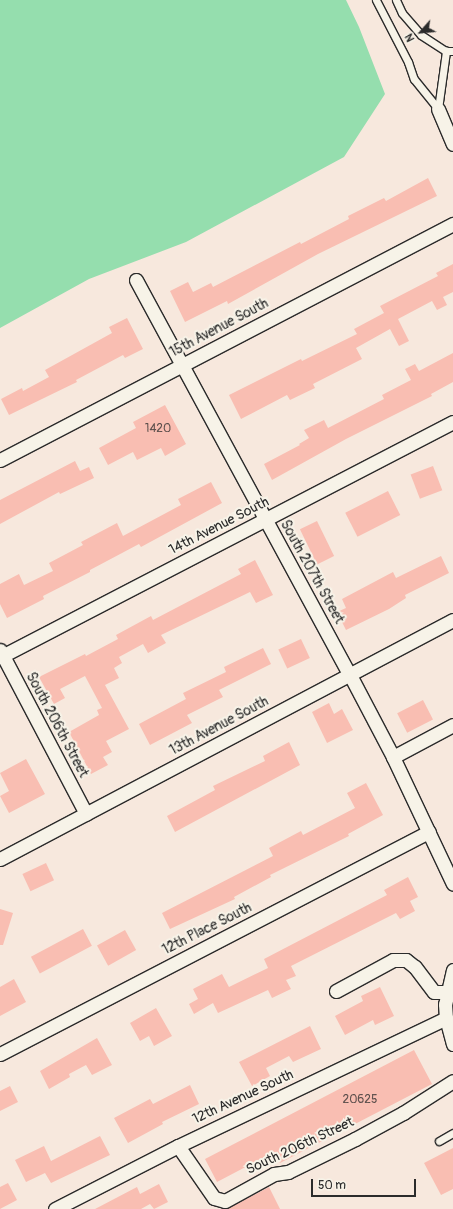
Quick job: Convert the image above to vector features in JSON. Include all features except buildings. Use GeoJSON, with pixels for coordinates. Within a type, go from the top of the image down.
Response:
{"type":"FeatureCollection","features":[{"type":"Feature","properties":{"kind":"street"},"geometry":{"type":"LineString","coordinates":[[438,108],[453,144]]}},
{"type":"Feature","properties":{"kind":"street","name":"15th Avenue South"},"geometry":{"type":"LineString","coordinates":[[0,460],[453,224]]}},
{"type":"Feature","properties":{"kind":"street","name":"South 207th Street"},"geometry":{"type":"LineString","coordinates":[[136,280],[350,675],[393,757],[453,884]]}},
{"type":"Feature","properties":{"kind":"street","name":"14th Avenue South"},"geometry":{"type":"LineString","coordinates":[[1,654],[266,520],[453,422]]}},
{"type":"Feature","properties":{"kind":"street","name":"13th Avenue South"},"geometry":{"type":"LineString","coordinates":[[0,859],[453,620]]}},
{"type":"Feature","properties":{"kind":"street","name":"South 206th Street"},"geometry":{"type":"LineString","coordinates":[[1,654],[86,814]]}},
{"type":"Feature","properties":{"kind":"street"},"geometry":{"type":"LineString","coordinates":[[393,757],[453,725]]}},
{"type":"Feature","properties":{"kind":"street","name":"12th Place South"},"geometry":{"type":"LineString","coordinates":[[0,1054],[429,832]]}},
{"type":"Feature","properties":{"kind":"street"},"geometry":{"type":"LineString","coordinates":[[336,991],[393,960],[406,960],[415,967],[434,992],[447,992]]}},
{"type":"Feature","properties":{"kind":"street"},"geometry":{"type":"LineString","coordinates":[[453,970],[447,992],[446,1018],[453,1044]]}},
{"type":"Feature","properties":{"kind":"street","name":"12th Avenue South"},"geometry":{"type":"LineString","coordinates":[[55,1209],[178,1146],[446,1018]]}},
{"type":"Feature","properties":{"kind":"street","name":"South 206th Street"},"geometry":{"type":"LineString","coordinates":[[178,1146],[214,1198],[225,1201],[274,1174],[288,1172],[403,1114],[453,1081]]}},
{"type":"Feature","properties":{"kind":"lane"},"geometry":{"type":"LineString","coordinates":[[376,0],[408,62],[414,79],[438,108]]}},
{"type":"Feature","properties":{"kind":"lane"},"geometry":{"type":"LineString","coordinates":[[396,0],[402,13],[422,35],[450,51],[438,108]]}},
{"type":"Feature","properties":{"kind":"lane"},"geometry":{"type":"LineString","coordinates":[[439,1141],[453,1132]]}},
{"type":"Feature","properties":{"kind":"green space"},"geometry":{"type":"Polygon","coordinates":[[[0,0],[346,0],[359,27],[385,94],[344,157],[186,242],[89,279],[0,328],[0,0]]]}}]}
